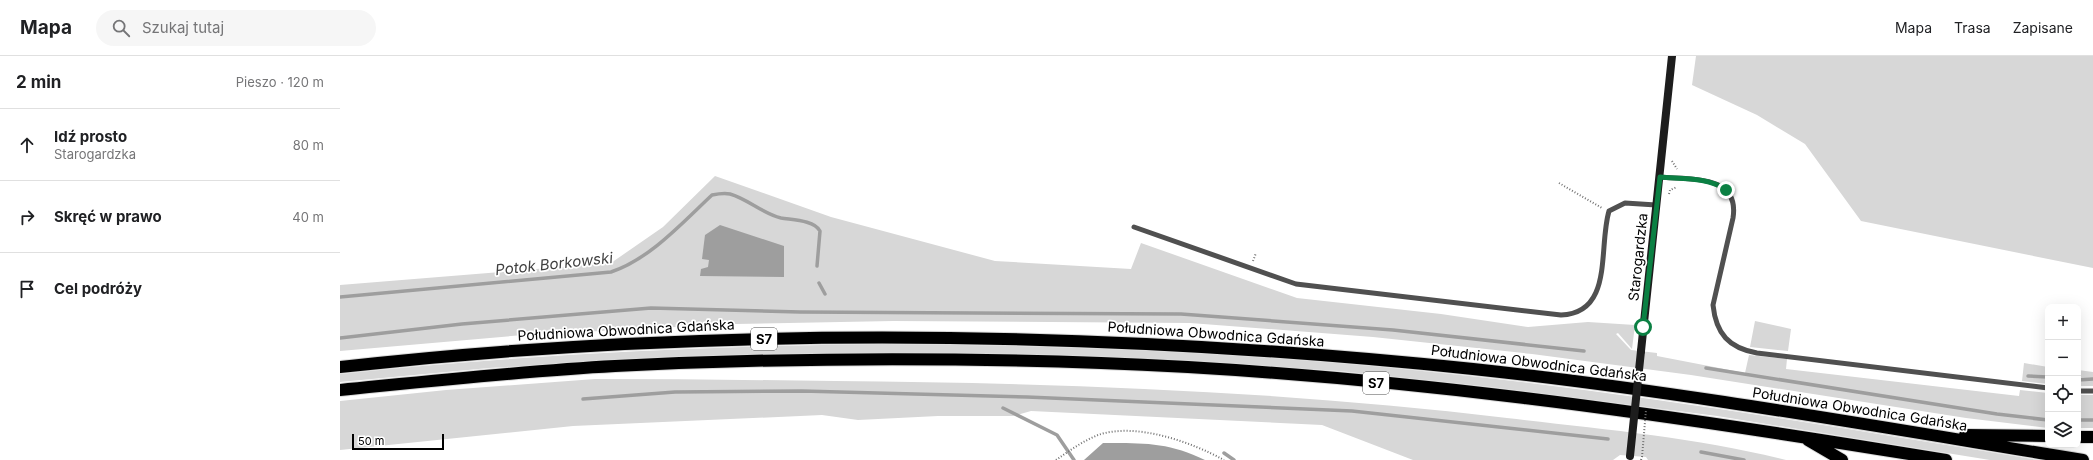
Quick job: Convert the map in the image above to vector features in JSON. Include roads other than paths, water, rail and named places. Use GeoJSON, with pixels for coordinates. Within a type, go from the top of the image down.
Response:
{"type":"FeatureCollection","features":[{"type":"Feature","properties":{"kind":"highway","name":"Południowa Obwodnica Gdańska"},"geometry":{"type":"LineString","coordinates":[[340,367],[532,350],[740,340],[946,338],[1093,341],[1321,355],[1477,370],[1671,395],[2083,460]]}},
{"type":"Feature","properties":{"kind":"highway","name":"S7"},"geometry":{"type":"LineString","coordinates":[[340,390],[500,374],[614,366],[765,360],[948,359],[1103,363],[1253,372],[1411,386],[1549,401],[1802,437],[1946,460]]}},
{"type":"Feature","properties":{"kind":"highway"},"geometry":{"type":"LineString","coordinates":[[1922,434],[2045,436]]}},
{"type":"Feature","properties":{"kind":"highway"},"geometry":{"type":"LineString","coordinates":[[1802,437],[1842,460]]}},
{"type":"Feature","properties":{"kind":"highway"},"geometry":{"type":"LineString","coordinates":[[2081,437],[2093,437]]}},
{"type":"Feature","properties":{"kind":"main road","name":"Starogardzka"},"geometry":{"type":"LineString","coordinates":[[1629,458],[1672,56]]}},
{"type":"Feature","properties":{"kind":"lane"},"geometry":{"type":"LineString","coordinates":[[1660,177],[1718,184],[1733,197],[1735,207],[1733,218],[1713,305],[1714,318],[1718,328],[1724,337],[1733,345],[1757,353],[2045,388]]}},
{"type":"Feature","properties":{"kind":"lane"},"geometry":{"type":"LineString","coordinates":[[1134,227],[1296,284],[1553,314],[1573,315],[1591,302],[1597,293],[1605,226],[1609,211],[1625,203],[1656,205]]}},
{"type":"Feature","properties":{"kind":"lane"},"geometry":{"type":"LineString","coordinates":[[2081,391],[2093,391]]}},
{"type":"Feature","properties":{"kind":"waterway","name":"Potok Borkowski"},"geometry":{"type":"LineString","coordinates":[[340,297],[611,272],[625,266],[652,249],[665,239],[712,195],[721,194],[737,196],[774,216],[797,220],[817,227],[820,231],[817,266]]}},
{"type":"Feature","properties":{"kind":"waterway","name":"Potok Borkowski"},"geometry":{"type":"LineString","coordinates":[[819,283],[825,294]]}},
{"type":"Feature","properties":{"kind":"waterway"},"geometry":{"type":"LineString","coordinates":[[340,338],[462,324],[651,308],[800,312],[1181,314],[1393,330],[1584,351]]}},
{"type":"Feature","properties":{"kind":"waterway"},"geometry":{"type":"LineString","coordinates":[[1706,368],[1997,414],[2045,420]]}},
{"type":"Feature","properties":{"kind":"waterway"},"geometry":{"type":"LineString","coordinates":[[2028,376],[2045,377]]}},
{"type":"Feature","properties":{"kind":"waterway"},"geometry":{"type":"LineString","coordinates":[[2081,380],[2093,379]]}},
{"type":"Feature","properties":{"kind":"waterway"},"geometry":{"type":"LineString","coordinates":[[583,399],[675,392],[802,391],[1027,397],[1352,411],[1608,439]]}},
{"type":"Feature","properties":{"kind":"waterway","name":"Potok Borkowski"},"geometry":{"type":"LineString","coordinates":[[1003,408],[1057,435],[1074,460]]}},
{"type":"Feature","properties":{"kind":"waterway"},"geometry":{"type":"LineString","coordinates":[[2081,420],[2093,420]]}},
{"type":"Feature","properties":{"kind":"waterway"},"geometry":{"type":"LineString","coordinates":[[1701,452],[1744,460]]}},
{"type":"Feature","properties":{"kind":"waterway"},"geometry":{"type":"LineString","coordinates":[[1224,453],[1234,460]]}}]}
